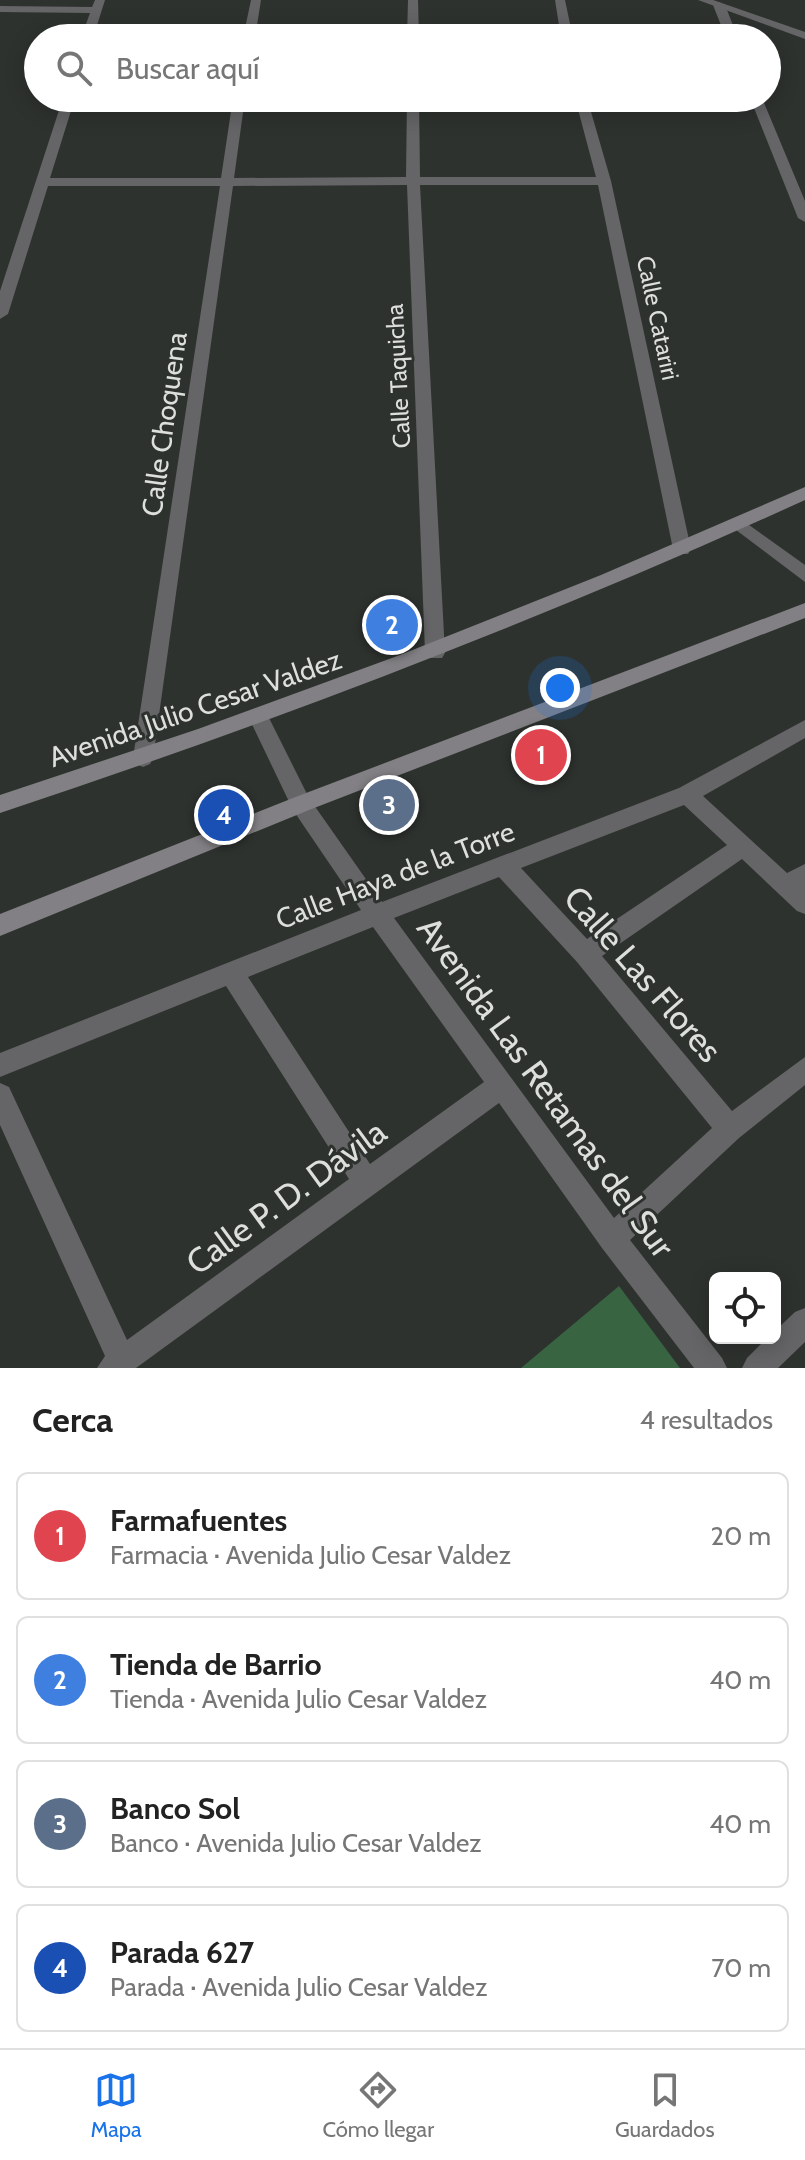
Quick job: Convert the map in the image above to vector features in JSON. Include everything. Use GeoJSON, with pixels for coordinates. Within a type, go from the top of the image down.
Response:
{"type":"FeatureCollection","features":[{"type":"Feature","properties":{"kind":"main road","name":"Avenida Julio Cesar Valdez"},"geometry":{"type":"LineString","coordinates":[[0,804],[259,718],[435,653],[682,549],[805,493]]}},
{"type":"Feature","properties":{"kind":"main road"},"geometry":{"type":"LineString","coordinates":[[0,925],[301,804],[805,610]]}},
{"type":"Feature","properties":{"kind":"street"},"geometry":{"type":"LineString","coordinates":[[252,24],[256,0]]}},
{"type":"Feature","properties":{"kind":"street"},"geometry":{"type":"LineString","coordinates":[[413,0],[413,24]]}},
{"type":"Feature","properties":{"kind":"street"},"geometry":{"type":"LineString","coordinates":[[560,0],[564,24]]}},
{"type":"Feature","properties":{"kind":"street"},"geometry":{"type":"LineString","coordinates":[[703,0],[772,24]]}},
{"type":"Feature","properties":{"kind":"street"},"geometry":{"type":"LineString","coordinates":[[0,9],[98,5],[92,24]]}},
{"type":"Feature","properties":{"kind":"street"},"geometry":{"type":"LineString","coordinates":[[719,5],[726,24]]}},
{"type":"Feature","properties":{"kind":"street"},"geometry":{"type":"LineString","coordinates":[[781,27],[805,36]]}},
{"type":"Feature","properties":{"kind":"street"},"geometry":{"type":"LineString","coordinates":[[0,314],[64,112]]}},
{"type":"Feature","properties":{"kind":"street","name":"Calle Choquena"},"geometry":{"type":"LineString","coordinates":[[143,758],[237,112]]}},
{"type":"Feature","properties":{"kind":"street","name":"Calle Taquicha"},"geometry":{"type":"LineString","coordinates":[[413,112],[413,181],[435,653]]}},
{"type":"Feature","properties":{"kind":"street","name":"Calle Catariri"},"geometry":{"type":"LineString","coordinates":[[585,112],[604,181],[682,549]]}},
{"type":"Feature","properties":{"kind":"street"},"geometry":{"type":"LineString","coordinates":[[762,112],[805,218]]}},
{"type":"Feature","properties":{"kind":"street"},"geometry":{"type":"LineString","coordinates":[[42,182],[604,181]]}},
{"type":"Feature","properties":{"kind":"street"},"geometry":{"type":"LineString","coordinates":[[738,523],[805,575]]}},
{"type":"Feature","properties":{"kind":"street","name":"Avenida Las Retamas del Sur"},"geometry":{"type":"LineString","coordinates":[[259,718],[301,804],[377,914],[612,1238],[712,1368]]}},
{"type":"Feature","properties":{"kind":"street","name":"Calle Haya de la Torre"},"geometry":{"type":"LineString","coordinates":[[0,1065],[687,794],[805,728]]}},
{"type":"Feature","properties":{"kind":"street"},"geometry":{"type":"LineString","coordinates":[[687,794],[743,846],[795,880],[805,904]]}},
{"type":"Feature","properties":{"kind":"street"},"geometry":{"type":"LineString","coordinates":[[585,954],[743,846]]}},
{"type":"Feature","properties":{"kind":"street","name":"Calle Las Flores"},"geometry":{"type":"LineString","coordinates":[[503,865],[585,954],[730,1129]]}},
{"type":"Feature","properties":{"kind":"street"},"geometry":{"type":"LineString","coordinates":[[231,972],[367,1183]]}},
{"type":"Feature","properties":{"kind":"street"},"geometry":{"type":"LineString","coordinates":[[612,1238],[730,1129],[805,1069]]}},
{"type":"Feature","properties":{"kind":"street","name":"Calle P. D. Dávila"},"geometry":{"type":"LineString","coordinates":[[117,1364],[502,1085]]}},
{"type":"Feature","properties":{"kind":"street"},"geometry":{"type":"LineString","coordinates":[[0,1096],[117,1364]]}},
{"type":"Feature","properties":{"kind":"street"},"geometry":{"type":"LineString","coordinates":[[757,1368],[805,1322]]}},
{"type":"Feature","properties":{"kind":"green space"},"geometry":{"type":"Polygon","coordinates":[[[619,1286],[680,1368],[521,1368],[619,1286]]]}},
{"type":"Feature","properties":{"kind":"place","name":"Tienda de Barrio"},"geometry":{"type":"Point","coordinates":[392,625]}},
{"type":"Feature","properties":{"kind":"place","name":"Farmafuentes"},"geometry":{"type":"Point","coordinates":[541,755]}},
{"type":"Feature","properties":{"kind":"place","name":"Banco Sol"},"geometry":{"type":"Point","coordinates":[389,805]}},
{"type":"Feature","properties":{"kind":"place","name":"Parada 627"},"geometry":{"type":"Point","coordinates":[224,815]}}]}
